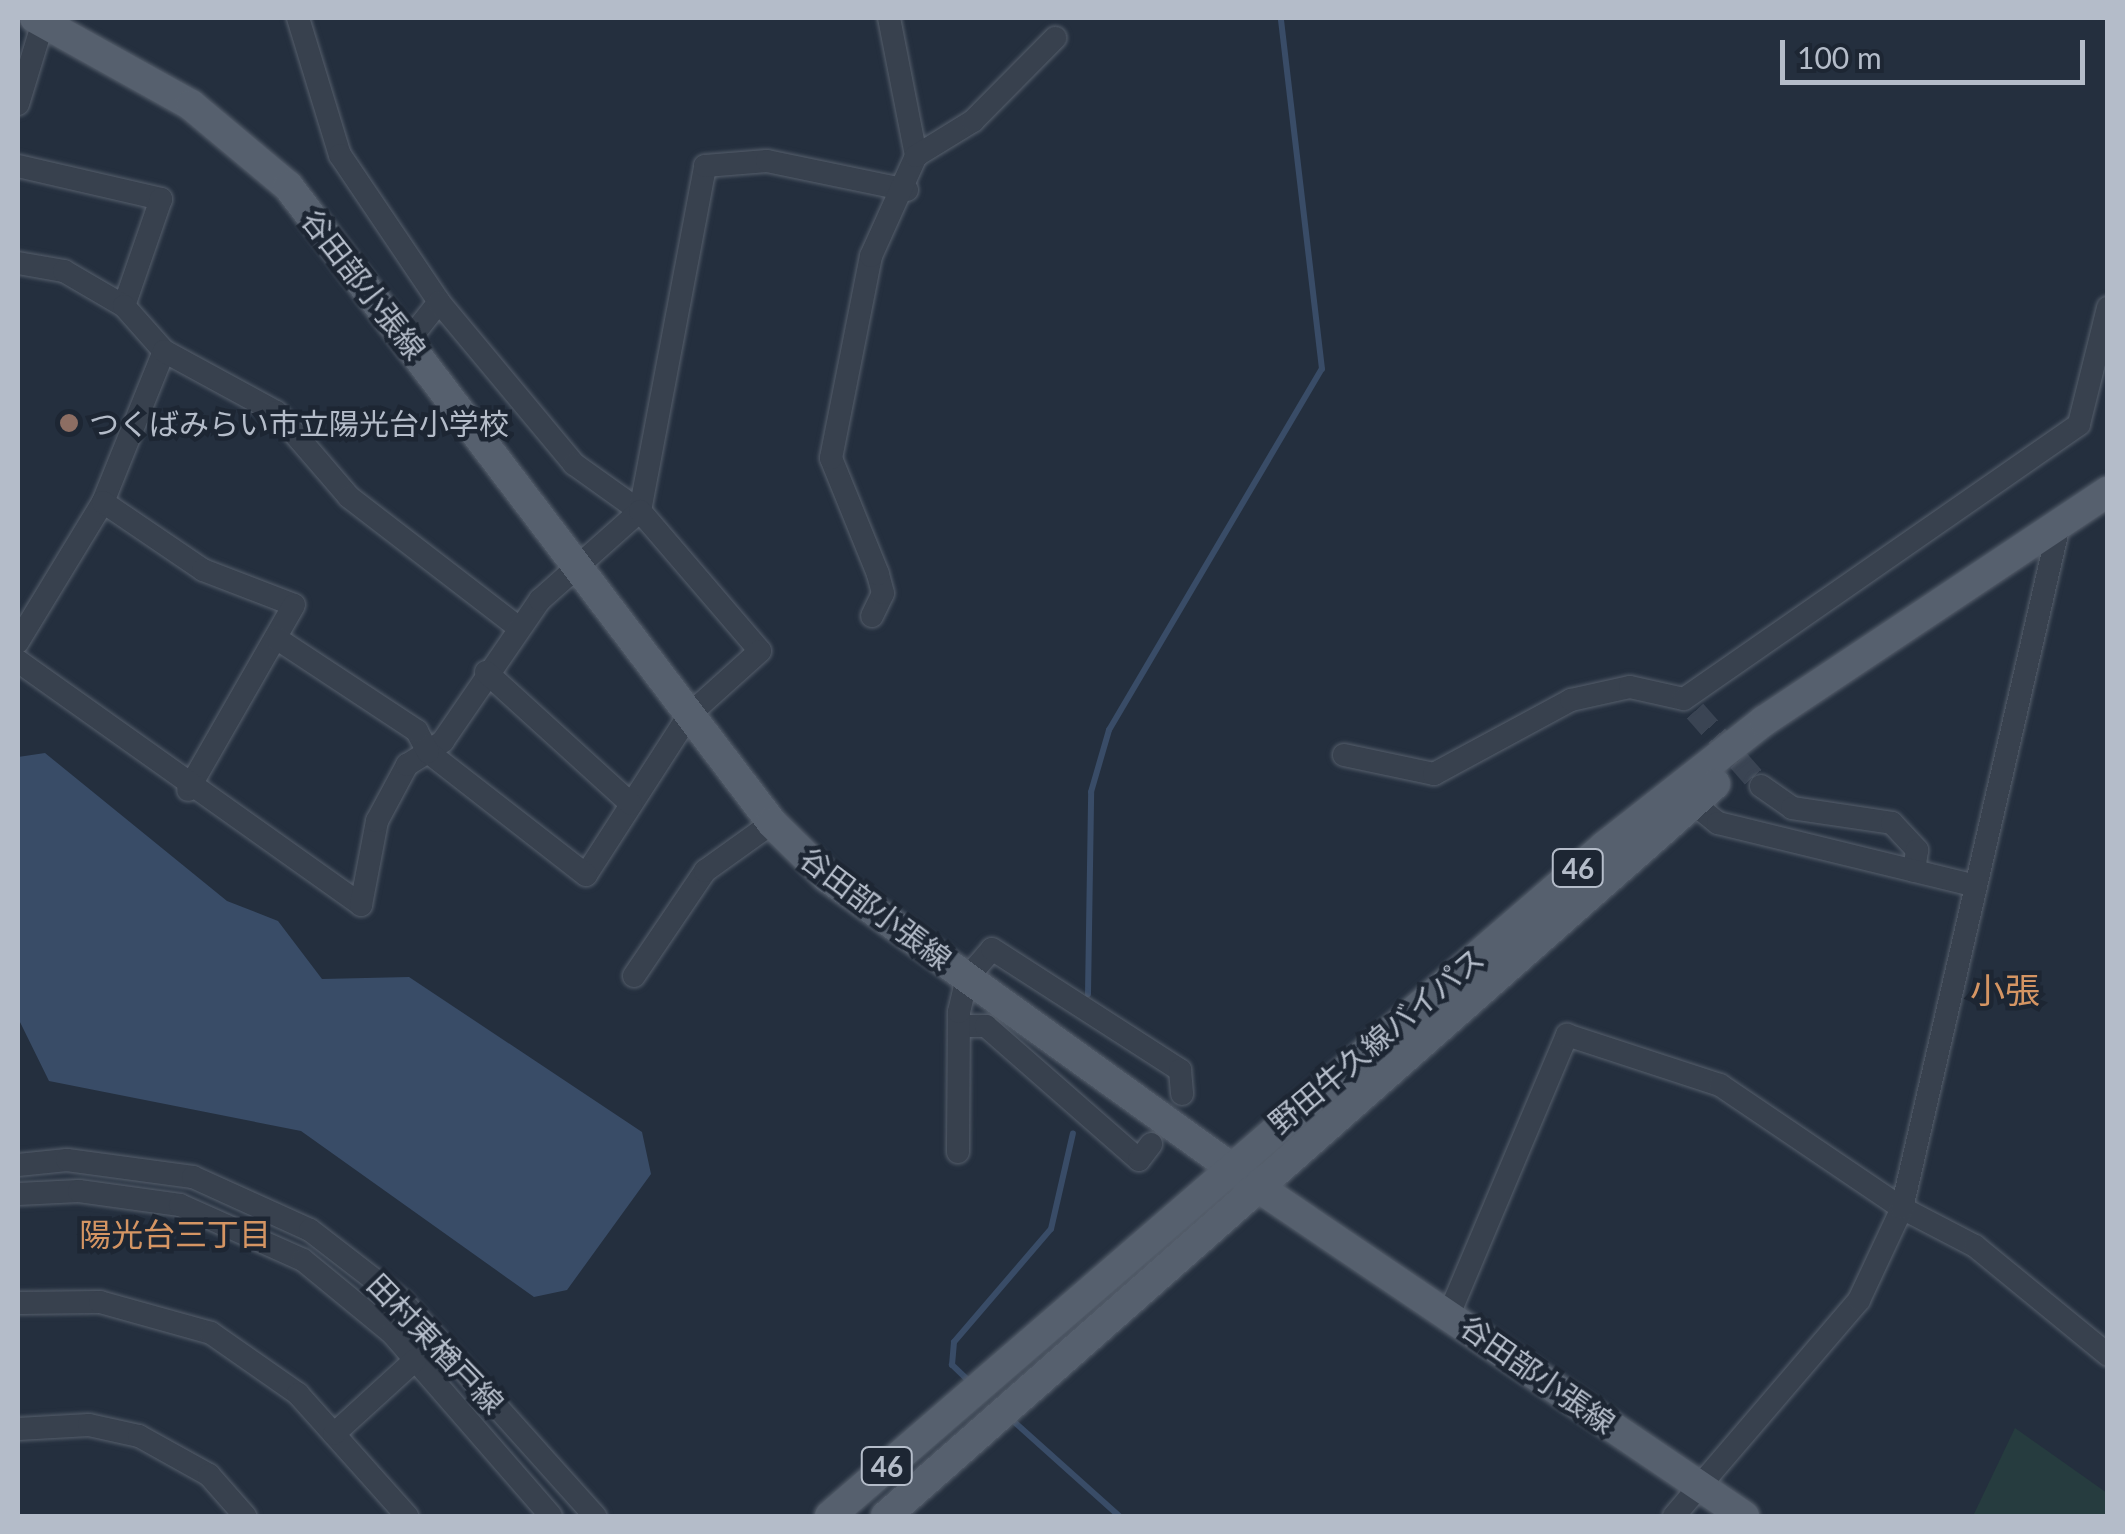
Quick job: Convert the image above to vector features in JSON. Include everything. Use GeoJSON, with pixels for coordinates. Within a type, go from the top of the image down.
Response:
{"type":"FeatureCollection","features":[{"type":"Feature","properties":{"kind":"main road","name":"谷田部小張線"},"geometry":{"type":"LineString","coordinates":[[39,20],[237,136],[409,340],[772,823],[827,876],[1258,1187],[1450,1312],[1744,1516]]}},
{"type":"Feature","properties":{"kind":"main road","name":"野田牛久線バイパス"},"geometry":{"type":"LineString","coordinates":[[830,1516],[1228,1166],[1604,846],[1764,721],[2108,492]]}},
{"type":"Feature","properties":{"kind":"main road","name":"野田牛久線バイパス"},"geometry":{"type":"LineString","coordinates":[[886,1516],[1692,803],[1948,598]]}},
{"type":"Feature","properties":{"kind":"street"},"geometry":{"type":"LineString","coordinates":[[276,638],[418,731],[428,752],[586,875],[690,715],[760,651],[640,510],[574,464],[439,302],[340,155],[298,18]]}},
{"type":"Feature","properties":{"kind":"street"},"geometry":{"type":"LineString","coordinates":[[872,616],[883,593],[844,506],[831,422],[872,256],[907,190],[916,156],[888,18]]}},
{"type":"Feature","properties":{"kind":"street"},"geometry":{"type":"LineString","coordinates":[[18,104],[39,20]]}},
{"type":"Feature","properties":{"kind":"street"},"geometry":{"type":"LineString","coordinates":[[916,156],[973,121],[1054,38]]}},
{"type":"Feature","properties":{"kind":"street"},"geometry":{"type":"LineString","coordinates":[[18,661],[188,790],[361,905],[377,821],[408,765],[428,752],[519,628],[578,565],[640,510],[705,166],[767,161],[907,190]]}},
{"type":"Feature","properties":{"kind":"street"},"geometry":{"type":"LineString","coordinates":[[18,166],[161,200],[124,306]]}},
{"type":"Feature","properties":{"kind":"street"},"geometry":{"type":"LineString","coordinates":[[18,263],[64,271],[124,306],[164,351],[276,412],[348,497],[519,628]]}},
{"type":"Feature","properties":{"kind":"street"},"geometry":{"type":"LineString","coordinates":[[409,340],[439,302]]}},
{"type":"Feature","properties":{"kind":"street"},"geometry":{"type":"LineString","coordinates":[[1344,755],[1434,774],[1572,700],[1630,687],[1689,705],[2078,424],[2108,308]]}},
{"type":"Feature","properties":{"kind":"street"},"geometry":{"type":"LineString","coordinates":[[18,642],[104,502],[164,351]]}},
{"type":"Feature","properties":{"kind":"street"},"geometry":{"type":"LineString","coordinates":[[104,502],[202,570],[294,606],[188,790]]}},
{"type":"Feature","properties":{"kind":"street"},"geometry":{"type":"LineString","coordinates":[[1674,1516],[1705,1489],[1859,1300],[1902,1208],[1972,885],[2060,521]]}},
{"type":"Feature","properties":{"kind":"street"},"geometry":{"type":"LineString","coordinates":[[486,672],[631,804]]}},
{"type":"Feature","properties":{"kind":"street"},"geometry":{"type":"LineString","coordinates":[[1760,786],[1792,808],[1892,823],[1916,850],[1914,871]]}},
{"type":"Feature","properties":{"kind":"street"},"geometry":{"type":"LineString","coordinates":[[1692,803],[1718,823],[1972,885]]}},
{"type":"Feature","properties":{"kind":"street"},"geometry":{"type":"LineString","coordinates":[[634,976],[706,871],[772,823]]}},
{"type":"Feature","properties":{"kind":"street"},"geometry":{"type":"LineString","coordinates":[[958,1152],[959,1026],[967,978],[992,949],[1180,1070],[1182,1094]]}},
{"type":"Feature","properties":{"kind":"street"},"geometry":{"type":"LineString","coordinates":[[959,1026],[986,1026],[1139,1160],[1150,1144]]}},
{"type":"Feature","properties":{"kind":"street"},"geometry":{"type":"LineString","coordinates":[[1450,1312],[1567,1035],[1720,1085],[1902,1208],[1975,1246],[2108,1356]]}},
{"type":"Feature","properties":{"kind":"street","name":"田村東楢戸線"},"geometry":{"type":"LineString","coordinates":[[18,1165],[67,1160],[193,1178],[310,1230],[403,1302],[595,1516]]}},
{"type":"Feature","properties":{"kind":"street","name":"田村東楢戸線"},"geometry":{"type":"LineString","coordinates":[[18,1194],[125,1194],[229,1221],[337,1284],[415,1360],[551,1516]]}},
{"type":"Feature","properties":{"kind":"street"},"geometry":{"type":"LineString","coordinates":[[18,1302],[100,1302],[211,1333],[264,1364],[334,1434],[407,1516]]}},
{"type":"Feature","properties":{"kind":"street"},"geometry":{"type":"LineString","coordinates":[[334,1434],[415,1360]]}},
{"type":"Feature","properties":{"kind":"street"},"geometry":{"type":"LineString","coordinates":[[18,1430],[90,1424],[139,1436],[198,1467],[245,1516]]}},
{"type":"Feature","properties":{"kind":"green space"},"geometry":{"type":"Polygon","coordinates":[[[2015,1428],[2107,1493],[2107,1516],[1973,1516],[2015,1428]]]}},
{"type":"Feature","properties":{"kind":"water"},"geometry":{"type":"Polygon","coordinates":[[[45,753],[227,901],[278,921],[322,979],[409,977],[642,1132],[651,1174],[567,1290],[534,1297],[301,1131],[49,1081],[18,1018],[18,757],[45,753]]]}},
{"type":"Feature","properties":{"kind":"waterway"},"geometry":{"type":"LineString","coordinates":[[1088,994],[1091,792],[1109,730],[1322,369],[1281,18]]}},
{"type":"Feature","properties":{"kind":"waterway"},"geometry":{"type":"LineString","coordinates":[[972,1384],[952,1365],[954,1342],[1051,1229],[1073,1133]]}},
{"type":"Feature","properties":{"kind":"waterway"},"geometry":{"type":"LineString","coordinates":[[1011,1419],[1119,1516]]}},
{"type":"Feature","properties":{"kind":"tunnel"},"geometry":{"type":"LineString","coordinates":[[1695,711],[1761,786]]}},
{"type":"Feature","properties":{"kind":"place","name":"つくばみらい市立陽光台小学校"},"geometry":{"type":"Point","coordinates":[69,423]}},
{"type":"Feature","properties":{"kind":"district","name":"小張"},"geometry":{"type":"Point","coordinates":[2005,989]}},
{"type":"Feature","properties":{"kind":"district","name":"陽光台三丁目"},"geometry":{"type":"Point","coordinates":[175,1234]}}]}
